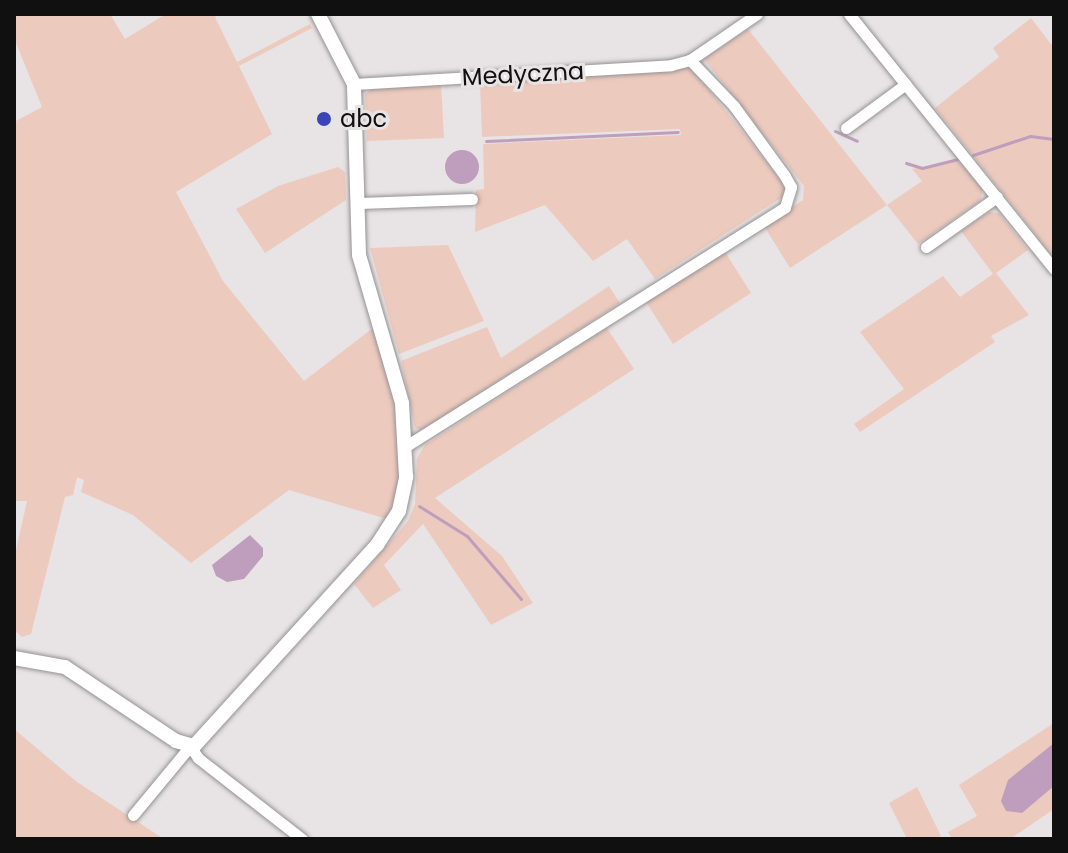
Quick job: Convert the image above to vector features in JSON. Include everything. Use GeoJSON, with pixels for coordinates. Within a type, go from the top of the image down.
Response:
{"type":"FeatureCollection","features":[{"type":"Feature","properties":{"kind":"street"},"geometry":{"type":"LineString","coordinates":[[133,815],[190,746],[203,738],[388,532],[405,493],[406,446],[402,403],[364,280],[354,84],[318,14]]}},
{"type":"Feature","properties":{"kind":"street"},"geometry":{"type":"LineString","coordinates":[[849,14],[1054,269]]}},
{"type":"Feature","properties":{"kind":"street"},"geometry":{"type":"LineString","coordinates":[[406,446],[785,207],[791,187],[785,176],[734,106],[690,60],[752,15]]}},
{"type":"Feature","properties":{"kind":"street","name":"Medyczna"},"geometry":{"type":"LineString","coordinates":[[354,84],[690,60]]}},
{"type":"Feature","properties":{"kind":"street"},"geometry":{"type":"LineString","coordinates":[[846,128],[906,84]]}},
{"type":"Feature","properties":{"kind":"street"},"geometry":{"type":"LineString","coordinates":[[926,247],[997,197]]}},
{"type":"Feature","properties":{"kind":"street"},"geometry":{"type":"LineString","coordinates":[[358,203],[472,199]]}},
{"type":"Feature","properties":{"kind":"street"},"geometry":{"type":"LineString","coordinates":[[14,658],[65,667],[190,746],[198,758],[302,839]]}},
{"type":"Feature","properties":{"kind":"shaded area"},"geometry":{"type":"Polygon","coordinates":[[[14,14],[110,14],[125,39],[166,14],[219,14],[215,17],[237,62],[310,24],[312,28],[239,66],[272,134],[176,192],[223,281],[304,381],[373,328],[395,398],[400,496],[387,519],[289,490],[191,563],[133,515],[81,492],[84,480],[77,477],[73,495],[65,497],[31,634],[22,637],[14,630],[14,559],[27,501],[14,501],[14,122],[42,107],[14,38],[14,14]]]}},
{"type":"Feature","properties":{"kind":"shaded area"},"geometry":{"type":"Polygon","coordinates":[[[1031,18],[1054,48],[1054,258],[935,108],[999,57],[993,48],[1031,18]]]}},
{"type":"Feature","properties":{"kind":"shaded area"},"geometry":{"type":"Polygon","coordinates":[[[748,29],[887,205],[790,268],[764,226],[803,200],[804,186],[704,59],[748,29]]]}},
{"type":"Feature","properties":{"kind":"shaded area"},"geometry":{"type":"Polygon","coordinates":[[[691,67],[786,187],[784,196],[655,279],[627,239],[593,261],[545,205],[475,232],[476,190],[484,189],[483,144],[681,135],[680,129],[482,137],[480,83],[691,67]]]}},
{"type":"Feature","properties":{"kind":"shaded area"},"geometry":{"type":"Polygon","coordinates":[[[441,85],[444,138],[367,141],[365,94],[373,88],[441,85]]]}},
{"type":"Feature","properties":{"kind":"shaded area"},"geometry":{"type":"Polygon","coordinates":[[[462,150],[474,155],[479,167],[474,179],[462,184],[450,179],[445,167],[450,155],[462,150]]]}},
{"type":"Feature","properties":{"kind":"shaded area"},"geometry":{"type":"Polygon","coordinates":[[[958,160],[983,190],[980,201],[918,244],[887,205],[922,181],[912,169],[958,160]]]}},
{"type":"Feature","properties":{"kind":"shaded area"},"geometry":{"type":"Polygon","coordinates":[[[338,167],[345,172],[346,200],[265,253],[236,209],[278,186],[338,167]]]}},
{"type":"Feature","properties":{"kind":"shaded area"},"geometry":{"type":"Polygon","coordinates":[[[989,212],[999,213],[1028,250],[996,273],[1029,315],[991,336],[995,342],[860,432],[854,424],[904,389],[860,332],[943,276],[960,297],[993,274],[961,231],[989,212]]]}},
{"type":"Feature","properties":{"kind":"shaded area"},"geometry":{"type":"Polygon","coordinates":[[[448,245],[484,321],[399,354],[370,248],[448,245]]]}},
{"type":"Feature","properties":{"kind":"shaded area"},"geometry":{"type":"Polygon","coordinates":[[[725,252],[751,293],[673,344],[646,302],[725,252]]]}},
{"type":"Feature","properties":{"kind":"shaded area"},"geometry":{"type":"Polygon","coordinates":[[[609,286],[620,303],[422,430],[415,428],[401,361],[487,327],[501,358],[609,286]]]}},
{"type":"Feature","properties":{"kind":"shaded area"},"geometry":{"type":"Polygon","coordinates":[[[607,328],[634,369],[435,498],[502,556],[533,603],[491,625],[423,524],[384,565],[401,590],[373,608],[354,584],[408,521],[415,504],[417,458],[425,445],[607,328]]]}},
{"type":"Feature","properties":{"kind":"shaded area"},"geometry":{"type":"Polygon","coordinates":[[[250,535],[263,548],[263,556],[244,579],[227,582],[216,576],[212,565],[250,535]]]}},
{"type":"Feature","properties":{"kind":"shaded area"},"geometry":{"type":"Polygon","coordinates":[[[1054,723],[1054,809],[1010,839],[952,839],[948,832],[977,816],[959,785],[1054,723]]]}},
{"type":"Feature","properties":{"kind":"shaded area"},"geometry":{"type":"Polygon","coordinates":[[[14,729],[77,782],[164,839],[14,839],[14,729]]]}},
{"type":"Feature","properties":{"kind":"shaded area"},"geometry":{"type":"Polygon","coordinates":[[[1054,743],[1054,786],[1022,813],[1006,811],[1001,801],[1008,780],[1054,743]]]}},
{"type":"Feature","properties":{"kind":"shaded area"},"geometry":{"type":"Polygon","coordinates":[[[917,787],[941,836],[935,839],[907,839],[889,803],[917,787]]]}},
{"type":"Feature","properties":{"kind":"waterway"},"geometry":{"type":"LineString","coordinates":[[835,131],[857,141]]}},
{"type":"Feature","properties":{"kind":"waterway"},"geometry":{"type":"LineString","coordinates":[[486,141],[678,132]]}},
{"type":"Feature","properties":{"kind":"waterway"},"geometry":{"type":"LineString","coordinates":[[973,155],[1030,136],[1054,139]]}},
{"type":"Feature","properties":{"kind":"waterway"},"geometry":{"type":"LineString","coordinates":[[906,163],[922,168],[957,159]]}},
{"type":"Feature","properties":{"kind":"waterway"},"geometry":{"type":"LineString","coordinates":[[419,506],[467,536],[521,599]]}},
{"type":"Feature","properties":{"kind":"place","name":"abc"},"geometry":{"type":"Point","coordinates":[324,119]}}]}
